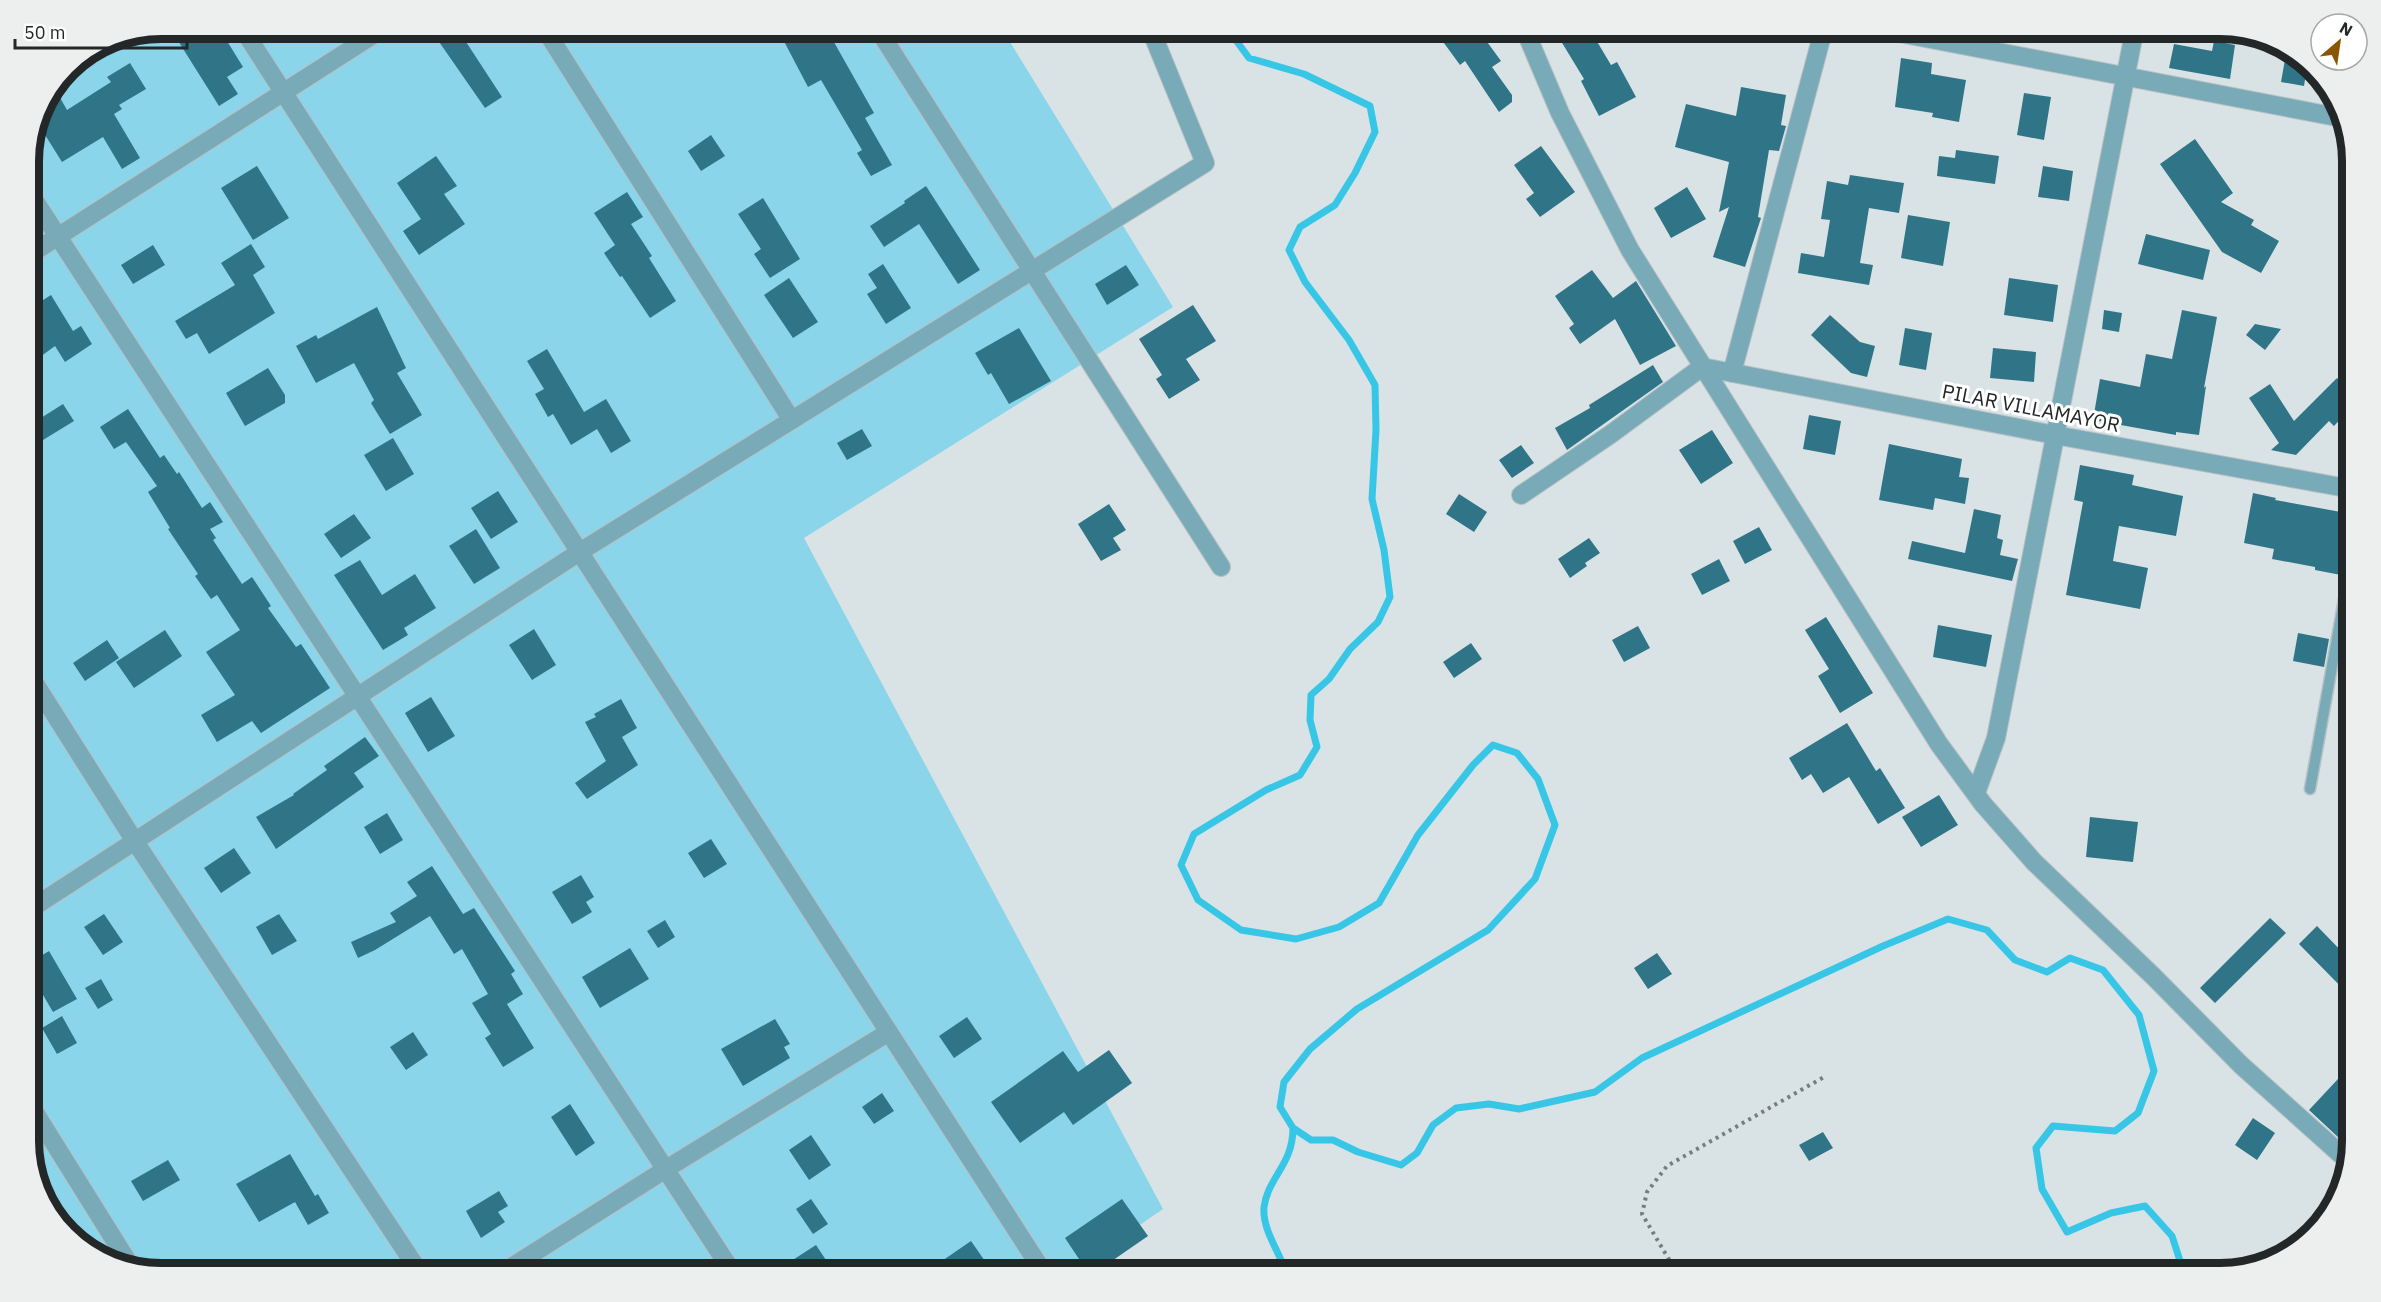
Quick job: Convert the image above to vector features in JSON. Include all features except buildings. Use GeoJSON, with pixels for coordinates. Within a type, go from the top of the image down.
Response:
{"type":"FeatureCollection","features":[{"type":"Feature","properties":{"kind":"street"},"geometry":{"type":"LineString","coordinates":[[249,39],[1037,1263]]}},
{"type":"Feature","properties":{"kind":"street"},"geometry":{"type":"LineString","coordinates":[[39,249],[367,39]]}},
{"type":"Feature","properties":{"kind":"street"},"geometry":{"type":"LineString","coordinates":[[551,39],[791,419]]}},
{"type":"Feature","properties":{"kind":"street"},"geometry":{"type":"LineString","coordinates":[[884,39],[1221,567]]}},
{"type":"Feature","properties":{"kind":"street"},"geometry":{"type":"LineString","coordinates":[[39,903],[578,553],[1205,163],[1154,39]]}},
{"type":"Feature","properties":{"kind":"street"},"geometry":{"type":"LineString","coordinates":[[1529,39],[1560,113],[1630,250],[1939,744],[1976,793],[2034,861],[2241,1065],[2341,1154]]}},
{"type":"Feature","properties":{"kind":"street"},"geometry":{"type":"LineString","coordinates":[[1732,373],[1821,39]]}},
{"type":"Feature","properties":{"kind":"street"},"geometry":{"type":"LineString","coordinates":[[1930,39],[2333,116]]}},
{"type":"Feature","properties":{"kind":"street"},"geometry":{"type":"LineString","coordinates":[[1976,793],[1996,738],[2133,39]]}},
{"type":"Feature","properties":{"kind":"street"},"geometry":{"type":"LineString","coordinates":[[39,208],[726,1263]]}},
{"type":"Feature","properties":{"kind":"street"},"geometry":{"type":"LineString","coordinates":[[1521,495],[1611,434],[1702,367]]}},
{"type":"Feature","properties":{"kind":"street","name":"PILAR VILLAMAYOR"},"geometry":{"type":"LineString","coordinates":[[1702,367],[2342,487]]}},
{"type":"Feature","properties":{"kind":"street"},"geometry":{"type":"LineString","coordinates":[[39,690],[413,1263]]}},
{"type":"Feature","properties":{"kind":"street"},"geometry":{"type":"LineString","coordinates":[[519,1263],[890,1032]]}},
{"type":"Feature","properties":{"kind":"street"},"geometry":{"type":"LineString","coordinates":[[39,1119],[125,1257]]}},
{"type":"Feature","properties":{"kind":"lane"},"geometry":{"type":"LineString","coordinates":[[2310,789],[2342,611]]}},
{"type":"Feature","properties":{"kind":"path"},"geometry":{"type":"LineString","coordinates":[[1671,1263],[1642,1214],[1647,1192],[1667,1166],[1824,1077]]}},
{"type":"Feature","properties":{"kind":"shaded area"},"geometry":{"type":"Polygon","coordinates":[[[161,39],[1008,39],[1173,307],[804,538],[1163,1209],[1096,1255],[1100,1263],[161,1263],[130,1259],[100,1247],[87,1238],[64,1215],[45,1180],[39,1149],[39,153],[45,122],[52,107],[64,87],[81,69],[100,55],[122,45],[161,39]]]}},
{"type":"Feature","properties":{"kind":"waterway"},"geometry":{"type":"LineString","coordinates":[[1235,39],[1249,58],[1304,74],[1370,106],[1375,132],[1355,173],[1335,205],[1300,227],[1289,250],[1305,282],[1349,340],[1375,385],[1376,430],[1372,499],[1384,550],[1390,597],[1378,622],[1350,649],[1329,679],[1311,695],[1310,720],[1317,747],[1300,775],[1266,790],[1194,834],[1181,865],[1198,900],[1241,930],[1296,939],[1339,927],[1379,903],[1418,835],[1473,765],[1493,745],[1517,753],[1538,779],[1555,825],[1535,879],[1488,930],[1357,1009],[1310,1049],[1284,1082],[1280,1107],[1293,1128],[1311,1140],[1333,1140],[1358,1152],[1401,1165],[1417,1153],[1433,1125],[1456,1108],[1489,1104],[1519,1109],[1595,1092],[1642,1058],[1883,946],[1948,919],[1987,930],[2015,960],[2047,972],[2070,958],[2103,970],[2139,1015],[2154,1071],[2138,1113],[2115,1131],[2053,1126],[2036,1148],[2042,1189],[2067,1232],[2111,1213],[2145,1206],[2172,1236],[2181,1263]]}},
{"type":"Feature","properties":{"kind":"waterway"},"geometry":{"type":"LineString","coordinates":[[1282,1263],[1268,1232],[1264,1207],[1270,1187],[1289,1152],[1293,1128]]}}]}
